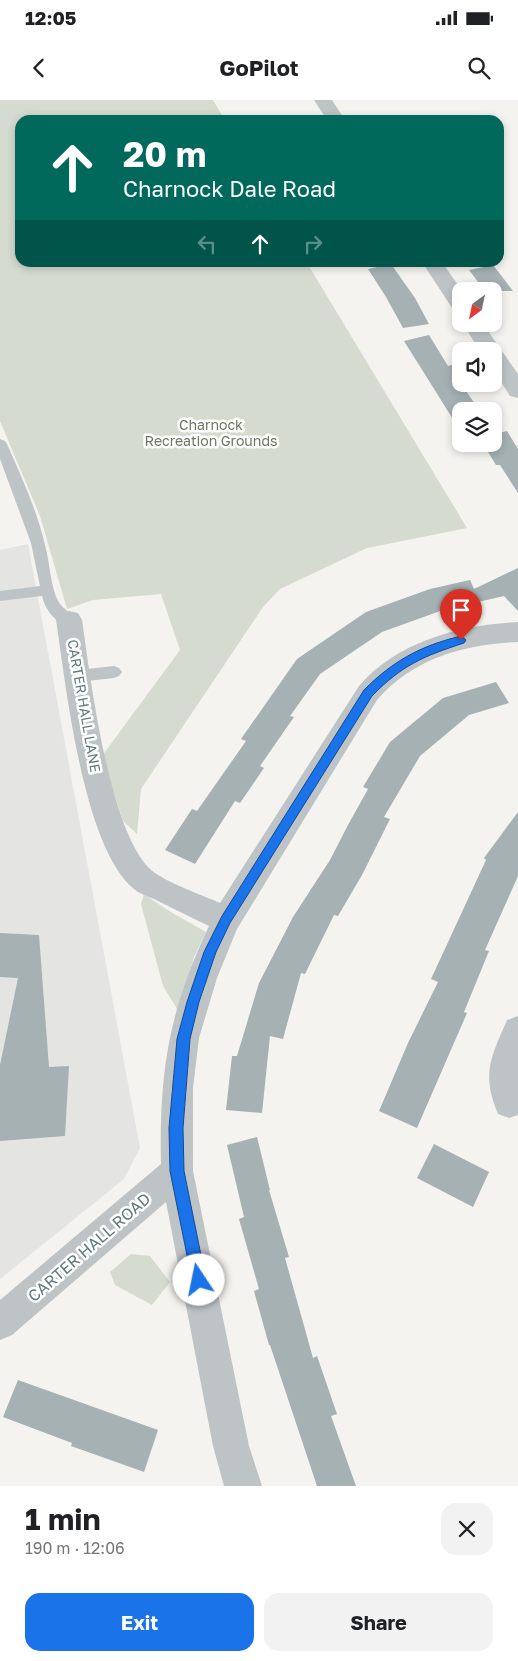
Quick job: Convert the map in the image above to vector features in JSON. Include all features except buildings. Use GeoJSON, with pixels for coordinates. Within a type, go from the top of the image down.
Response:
{"type":"FeatureCollection","features":[{"type":"Feature","properties":{"kind":"street"},"geometry":{"type":"LineString","coordinates":[[323,100],[333,115]]}},
{"type":"Feature","properties":{"kind":"street"},"geometry":{"type":"LineString","coordinates":[[435,267],[452,292]]}},
{"type":"Feature","properties":{"kind":"street"},"geometry":{"type":"LineString","coordinates":[[502,367],[518,391]]}},
{"type":"Feature","properties":{"kind":"street","name":"CARTER HALL LANE"},"geometry":{"type":"LineString","coordinates":[[69,620],[86,731],[108,820],[125,859],[144,881],[226,920]]}},
{"type":"Feature","properties":{"kind":"street"},"geometry":{"type":"LineString","coordinates":[[243,1486],[231,1446],[177,1171],[176,1128],[184,1039],[193,1002],[210,952],[226,920],[349,720],[368,693],[387,674],[410,658],[448,644],[487,634],[518,632]]}},
{"type":"Feature","properties":{"kind":"street"},"geometry":{"type":"LineString","coordinates":[[509,1103],[503,1086],[504,1067],[518,1030]]}},
{"type":"Feature","properties":{"kind":"street","name":"CARTER HALL ROAD"},"geometry":{"type":"LineString","coordinates":[[0,1323],[177,1171]]}},
{"type":"Feature","properties":{"kind":"lane","name":"CARTER HALL LANE"},"geometry":{"type":"LineString","coordinates":[[0,444],[14,475],[38,543],[50,600],[58,613],[69,620]]}},
{"type":"Feature","properties":{"kind":"lane"},"geometry":{"type":"LineString","coordinates":[[0,596],[48,590]]}},
{"type":"Feature","properties":{"kind":"lane"},"geometry":{"type":"LineString","coordinates":[[78,676],[114,672]]}},
{"type":"Feature","properties":{"kind":"shaded area"},"geometry":{"type":"Polygon","coordinates":[[[28,544],[140,1148],[124,1179],[0,1279],[0,550],[28,544]]]}},
{"type":"Feature","properties":{"kind":"green space","name":"Charnock Recreation Grounds"},"geometry":{"type":"Polygon","coordinates":[[[0,100],[213,100],[222,115],[15,115],[15,267],[309,267],[467,528],[367,548],[280,589],[263,607],[141,789],[137,834],[123,821],[102,756],[180,650],[161,594],[93,600],[67,609],[40,516],[0,421],[0,100]]]}},
{"type":"Feature","properties":{"kind":"green space"},"geometry":{"type":"Polygon","coordinates":[[[144,894],[206,932],[194,957],[179,1012],[163,986],[141,904],[144,894]]]}},
{"type":"Feature","properties":{"kind":"green space"},"geometry":{"type":"Polygon","coordinates":[[[131,1254],[150,1256],[170,1282],[152,1305],[115,1285],[110,1272],[131,1254]]]}},
{"type":"Feature","properties":{"kind":"route"},"geometry":{"type":"LineString","coordinates":[[199,1280],[177,1171],[176,1128],[184,1039],[193,1002],[210,952],[226,920],[290,815],[368,693],[387,674],[410,658],[461,640]]}}]}
